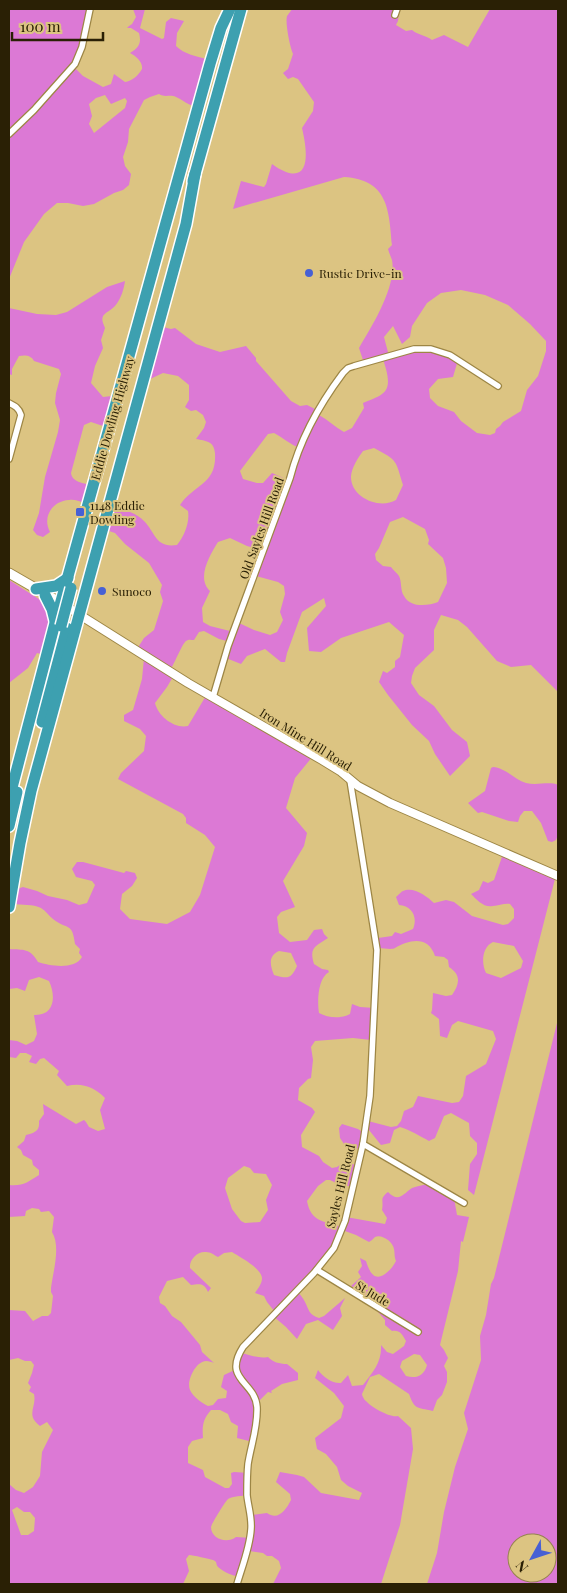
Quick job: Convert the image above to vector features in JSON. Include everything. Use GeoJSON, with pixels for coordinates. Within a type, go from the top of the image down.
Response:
{"type":"FeatureCollection","features":[{"type":"Feature","properties":{"kind":"highway","name":"Eddie Dowling Highway"},"geometry":{"type":"LineString","coordinates":[[9,826],[72,585],[231,9]]}},
{"type":"Feature","properties":{"kind":"highway","name":"Eddie Dowling Highway"},"geometry":{"type":"LineString","coordinates":[[72,585],[195,174],[241,9]]}},
{"type":"Feature","properties":{"kind":"highway"},"geometry":{"type":"LineString","coordinates":[[9,907],[18,850],[31,791],[184,233],[195,174]]}},
{"type":"Feature","properties":{"kind":"highway"},"geometry":{"type":"LineString","coordinates":[[61,626],[40,592],[56,586],[72,585]]}},
{"type":"Feature","properties":{"kind":"highway"},"geometry":{"type":"LineString","coordinates":[[9,799],[61,626],[61,603],[72,585]]}},
{"type":"Feature","properties":{"kind":"highway","name":"Eddie Dowling Highway"},"geometry":{"type":"LineString","coordinates":[[9,865],[61,626]]}},
{"type":"Feature","properties":{"kind":"main road"},"geometry":{"type":"LineString","coordinates":[[9,572],[61,603]]}},
{"type":"Feature","properties":{"kind":"street"},"geometry":{"type":"LineString","coordinates":[[9,134],[34,110],[75,64],[82,47],[90,9]]}},
{"type":"Feature","properties":{"kind":"street","name":"Old Sayles Hill Road"},"geometry":{"type":"LineString","coordinates":[[213,697],[228,646],[290,478],[296,454],[319,410],[343,373],[348,368],[354,366],[414,349],[431,348],[450,355],[498,386]]}},
{"type":"Feature","properties":{"kind":"street"},"geometry":{"type":"LineString","coordinates":[[9,403],[16,406],[20,411],[20,415],[9,459]]}},
{"type":"Feature","properties":{"kind":"street"},"geometry":{"type":"LineString","coordinates":[[61,603],[79,615]]}},
{"type":"Feature","properties":{"kind":"street","name":"Iron Mine Hill Road"},"geometry":{"type":"LineString","coordinates":[[79,615],[188,683],[340,771],[358,786],[390,803],[558,876]]}},
{"type":"Feature","properties":{"kind":"street","name":"Sayles Hill Road"},"geometry":{"type":"LineString","coordinates":[[237,1584],[250,1540],[248,1465],[256,1428],[257,1410],[256,1400],[237,1373],[237,1359],[248,1342],[317,1270],[334,1248],[342,1231],[354,1187],[370,1096],[377,950],[350,780]]}},
{"type":"Feature","properties":{"kind":"street"},"geometry":{"type":"LineString","coordinates":[[363,1144],[464,1203]]}},
{"type":"Feature","properties":{"kind":"street","name":"St Jude"},"geometry":{"type":"LineString","coordinates":[[317,1270],[418,1332]]}},
{"type":"Feature","properties":{"kind":"shaded area"},"geometry":{"type":"Polygon","coordinates":[[[9,9],[91,9],[74,67],[83,76],[103,87],[111,84],[114,74],[125,82],[135,78],[142,69],[139,59],[130,53],[140,43],[139,33],[131,28],[127,28],[136,17],[133,9],[145,9],[140,28],[162,39],[164,38],[166,22],[171,18],[184,21],[177,33],[176,46],[187,53],[208,59],[196,107],[174,96],[159,94],[144,100],[129,129],[128,142],[123,157],[125,166],[131,174],[129,185],[123,190],[94,204],[83,206],[57,203],[44,214],[24,242],[9,279],[9,9]],[[105,95],[96,98],[89,104],[92,116],[89,124],[94,133],[125,108],[127,101],[125,98],[111,104],[105,95]]]}},
{"type":"Feature","properties":{"kind":"shaded area"},"geometry":{"type":"Polygon","coordinates":[[[292,9],[399,9],[396,25],[406,31],[412,30],[432,40],[444,35],[468,47],[490,9],[558,9],[558,692],[531,665],[511,667],[497,661],[467,627],[458,620],[441,615],[434,630],[434,650],[415,668],[411,683],[419,695],[434,706],[452,730],[467,742],[470,756],[450,776],[435,754],[429,741],[412,725],[379,682],[383,671],[387,673],[395,667],[395,661],[400,657],[404,635],[389,622],[341,638],[321,652],[309,651],[307,628],[326,606],[324,598],[302,612],[285,662],[281,662],[265,649],[247,656],[241,664],[226,658],[231,642],[219,639],[204,631],[199,632],[194,640],[188,640],[184,643],[170,670],[174,675],[155,703],[159,712],[167,720],[177,726],[188,726],[207,694],[313,756],[295,778],[286,808],[307,833],[304,846],[283,881],[295,907],[281,912],[277,917],[279,933],[290,942],[307,940],[314,930],[322,929],[328,938],[314,948],[312,954],[314,964],[329,972],[320,984],[318,996],[319,1013],[330,1017],[343,1017],[350,1014],[352,1004],[360,1007],[375,1008],[371,1040],[353,1038],[315,1041],[311,1047],[313,1060],[311,1078],[299,1088],[298,1100],[312,1108],[315,1112],[301,1135],[302,1147],[319,1156],[323,1162],[332,1168],[343,1163],[358,1165],[353,1187],[326,1180],[318,1186],[307,1201],[315,1217],[325,1222],[342,1227],[346,1217],[385,1224],[387,1218],[382,1210],[385,1194],[388,1192],[398,1197],[412,1188],[428,1184],[454,1198],[457,1215],[469,1217],[463,1242],[461,1241],[458,1271],[440,1345],[448,1358],[444,1366],[447,1372],[447,1382],[433,1411],[417,1407],[409,1394],[379,1374],[370,1377],[362,1394],[365,1400],[372,1406],[386,1414],[398,1416],[411,1428],[413,1449],[400,1525],[381,1584],[273,1584],[281,1568],[279,1561],[263,1553],[249,1551],[240,1577],[223,1571],[213,1560],[189,1555],[186,1559],[189,1571],[183,1584],[9,1584],[9,1484],[16,1490],[24,1493],[33,1487],[40,1476],[42,1452],[53,1430],[47,1422],[40,1426],[33,1418],[35,1399],[34,1394],[29,1391],[31,1387],[28,1383],[34,1365],[31,1361],[18,1358],[9,1360],[9,1310],[25,1311],[33,1321],[42,1316],[48,1316],[51,1313],[53,1296],[51,1288],[56,1252],[55,1238],[52,1232],[54,1217],[49,1211],[41,1212],[39,1209],[32,1208],[26,1211],[25,1216],[9,1217],[9,1185],[25,1183],[39,1175],[39,1170],[33,1165],[32,1160],[23,1155],[17,1147],[24,1141],[26,1135],[38,1129],[39,1121],[44,1114],[43,1104],[76,1124],[84,1120],[89,1127],[98,1131],[105,1129],[100,1110],[105,1098],[97,1091],[83,1085],[67,1086],[57,1075],[59,1071],[44,1058],[40,1059],[36,1064],[29,1062],[32,1056],[26,1053],[20,1053],[16,1058],[9,1057],[9,1040],[26,1045],[34,1041],[37,1034],[34,1015],[41,1014],[50,1009],[53,993],[49,981],[39,977],[29,980],[25,991],[17,988],[9,989],[9,949],[29,952],[38,962],[55,966],[74,964],[82,957],[79,953],[80,949],[75,944],[71,929],[58,923],[41,908],[31,905],[13,904],[11,891],[23,887],[79,905],[87,903],[95,885],[92,881],[76,877],[72,869],[77,862],[124,873],[126,871],[135,873],[137,878],[132,886],[122,894],[120,909],[130,919],[167,924],[190,912],[200,895],[215,847],[205,835],[186,823],[186,818],[183,814],[118,779],[121,773],[144,751],[146,736],[140,729],[124,721],[124,715],[133,710],[142,679],[144,658],[137,649],[144,638],[154,630],[163,601],[160,592],[162,585],[149,563],[125,544],[115,533],[106,530],[115,508],[131,512],[141,518],[160,542],[177,545],[184,534],[188,520],[188,511],[180,505],[208,478],[215,464],[213,446],[209,442],[196,439],[206,422],[203,415],[196,410],[191,411],[185,407],[189,400],[189,385],[178,376],[163,373],[148,380],[163,327],[175,328],[196,344],[220,352],[246,346],[256,358],[256,361],[291,401],[300,406],[307,405],[319,411],[319,415],[344,432],[352,428],[364,408],[363,403],[385,391],[388,382],[383,359],[364,363],[359,348],[382,306],[391,282],[393,270],[388,249],[392,245],[387,208],[378,190],[359,179],[344,177],[233,209],[241,181],[264,187],[272,164],[286,172],[295,174],[301,171],[304,166],[306,150],[302,128],[313,111],[314,102],[298,79],[293,77],[288,79],[283,73],[288,69],[293,54],[287,24],[287,16],[292,9]],[[461,290],[441,293],[427,303],[412,326],[410,337],[402,344],[393,326],[384,337],[389,356],[427,349],[458,360],[453,377],[438,379],[429,389],[430,398],[438,406],[454,412],[461,421],[477,433],[490,435],[495,433],[496,429],[503,422],[521,411],[527,390],[538,376],[546,351],[546,341],[508,305],[485,295],[461,290]],[[274,433],[268,434],[240,471],[243,479],[257,483],[263,483],[272,473],[288,480],[300,448],[274,433]],[[374,448],[363,451],[354,466],[351,476],[352,483],[360,495],[374,502],[389,503],[396,500],[403,485],[392,459],[374,448]],[[403,517],[390,522],[375,554],[376,560],[383,566],[391,567],[399,576],[404,596],[410,603],[419,605],[438,602],[447,583],[446,568],[443,558],[428,544],[429,540],[425,529],[403,517]],[[230,538],[218,542],[211,553],[204,573],[206,586],[210,591],[202,608],[203,622],[210,626],[234,632],[239,623],[270,635],[277,632],[283,620],[280,612],[285,594],[284,586],[278,582],[256,576],[262,550],[247,546],[230,538]],[[279,951],[273,955],[271,964],[274,975],[291,976],[297,966],[291,953],[279,951]],[[244,1166],[228,1178],[225,1188],[232,1209],[241,1221],[245,1223],[260,1222],[268,1210],[266,1200],[272,1185],[266,1174],[254,1173],[250,1168],[244,1166]],[[342,1230],[337,1241],[297,1291],[311,1314],[319,1318],[345,1298],[340,1308],[342,1316],[333,1330],[318,1320],[306,1324],[297,1339],[273,1316],[275,1312],[264,1296],[255,1293],[262,1280],[261,1274],[250,1263],[232,1252],[224,1253],[218,1257],[209,1252],[203,1252],[192,1259],[190,1268],[211,1288],[208,1292],[199,1284],[191,1285],[183,1277],[167,1281],[159,1297],[160,1303],[165,1306],[172,1316],[181,1322],[200,1345],[202,1352],[214,1363],[206,1361],[199,1364],[195,1368],[189,1382],[191,1393],[206,1405],[213,1405],[218,1399],[226,1398],[227,1391],[221,1387],[224,1375],[237,1369],[242,1353],[258,1357],[268,1357],[281,1364],[287,1364],[298,1373],[298,1380],[282,1384],[271,1391],[272,1393],[268,1392],[258,1402],[253,1442],[237,1438],[238,1426],[231,1422],[228,1414],[220,1410],[211,1410],[206,1416],[204,1423],[203,1438],[192,1441],[188,1447],[188,1463],[203,1470],[205,1477],[225,1488],[229,1488],[232,1484],[231,1473],[249,1473],[248,1495],[228,1499],[211,1527],[214,1535],[220,1539],[251,1538],[252,1515],[267,1513],[275,1516],[284,1511],[291,1500],[290,1494],[276,1482],[280,1472],[304,1477],[321,1493],[359,1500],[362,1493],[341,1480],[337,1467],[326,1454],[317,1449],[315,1438],[341,1418],[344,1406],[334,1393],[315,1378],[318,1370],[325,1377],[335,1382],[341,1383],[348,1375],[352,1386],[363,1385],[378,1362],[381,1345],[387,1352],[393,1354],[404,1346],[406,1341],[402,1334],[392,1331],[385,1325],[385,1320],[358,1289],[365,1283],[363,1280],[353,1287],[351,1286],[361,1277],[358,1272],[362,1266],[360,1258],[366,1261],[370,1272],[378,1277],[393,1267],[396,1261],[392,1244],[387,1239],[378,1236],[369,1242],[342,1230]],[[414,1354],[402,1361],[400,1367],[406,1376],[413,1377],[422,1374],[427,1365],[420,1355],[414,1354]],[[17,1507],[12,1510],[21,1535],[28,1535],[34,1531],[35,1518],[30,1512],[24,1512],[17,1507]]]}},
{"type":"Feature","properties":{"kind":"shaded area"},"geometry":{"type":"Polygon","coordinates":[[[125,281],[122,294],[117,303],[104,315],[102,320],[105,328],[101,340],[103,348],[95,366],[91,383],[103,397],[112,396],[109,428],[91,422],[84,425],[71,473],[73,478],[81,483],[91,485],[84,503],[76,500],[63,501],[53,507],[47,521],[50,532],[43,537],[37,535],[33,530],[39,513],[45,477],[60,420],[55,403],[61,374],[59,369],[34,361],[30,357],[19,356],[12,369],[12,375],[9,374],[9,308],[37,314],[56,315],[67,312],[107,287],[125,281]]]}},
{"type":"Feature","properties":{"kind":"shaded area"},"geometry":{"type":"Polygon","coordinates":[[[9,580],[42,601],[51,616],[44,655],[37,653],[28,668],[9,683],[9,580]]]}},
{"type":"Feature","properties":{"kind":"shaded area"},"geometry":{"type":"Polygon","coordinates":[[[493,767],[526,783],[551,783],[558,785],[558,835],[556,840],[548,841],[541,823],[532,811],[524,811],[518,822],[509,821],[482,812],[478,813],[468,803],[485,791],[491,768],[493,767]]]}},
{"type":"Feature","properties":{"kind":"shaded area"},"geometry":{"type":"Polygon","coordinates":[[[503,854],[556,875],[474,1195],[468,1190],[470,1164],[477,1154],[477,1143],[470,1136],[469,1123],[451,1113],[444,1116],[435,1138],[429,1141],[400,1127],[394,1130],[390,1143],[381,1145],[365,1125],[368,1121],[391,1127],[397,1126],[401,1121],[404,1111],[413,1107],[418,1096],[452,1103],[459,1102],[463,1096],[466,1076],[486,1064],[496,1039],[493,1031],[458,1021],[452,1025],[447,1038],[440,1036],[439,1019],[431,1013],[433,993],[446,996],[452,995],[457,987],[457,976],[449,967],[448,960],[444,957],[435,956],[432,949],[423,942],[412,941],[392,949],[379,948],[378,938],[392,936],[395,932],[401,934],[413,929],[415,920],[413,913],[407,907],[399,905],[396,897],[403,891],[411,890],[424,895],[434,903],[446,900],[454,902],[472,916],[503,925],[508,924],[514,918],[514,909],[510,904],[487,906],[471,894],[479,890],[483,881],[488,883],[494,880],[503,854]],[[493,942],[489,944],[485,951],[483,965],[486,973],[501,978],[521,968],[523,961],[514,946],[493,942]]]}},
{"type":"Feature","properties":{"kind":"shaded area"},"geometry":{"type":"Polygon","coordinates":[[[558,1019],[558,1584],[427,1584],[437,1553],[444,1512],[455,1467],[468,1429],[464,1413],[481,1360],[480,1336],[486,1315],[491,1284],[558,1019]]]}},
{"type":"Feature","properties":{"kind":"shaded area"},"geometry":{"type":"Polygon","coordinates":[[[342,1124],[364,1133],[361,1149],[346,1147],[340,1138],[339,1128],[342,1124]]]}},
{"type":"Feature","properties":{"kind":"place","name":"Rustic Drive-in"},"geometry":{"type":"Point","coordinates":[309,273]}},
{"type":"Feature","properties":{"kind":"place","name":"1148 Eddie Dowling"},"geometry":{"type":"Point","coordinates":[80,512]}},
{"type":"Feature","properties":{"kind":"place","name":"Sunoco"},"geometry":{"type":"Point","coordinates":[102,591]}}]}
